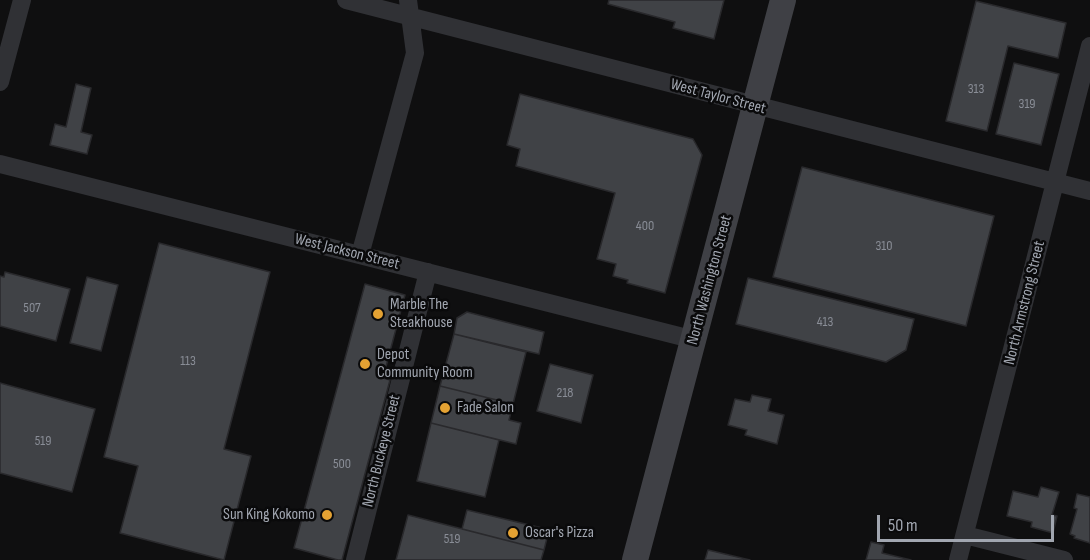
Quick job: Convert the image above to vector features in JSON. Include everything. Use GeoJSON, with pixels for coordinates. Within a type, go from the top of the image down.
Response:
{"type":"FeatureCollection","features":[{"type":"Feature","properties":{"kind":"main road","name":"North Washington Street"},"geometry":{"type":"LineString","coordinates":[[635,560],[783,0]]}},
{"type":"Feature","properties":{"kind":"street"},"geometry":{"type":"LineString","coordinates":[[0,82],[22,0]]}},
{"type":"Feature","properties":{"kind":"street","name":"West Taylor Street"},"geometry":{"type":"LineString","coordinates":[[346,0],[409,8],[755,106],[1090,191]]}},
{"type":"Feature","properties":{"kind":"street"},"geometry":{"type":"LineString","coordinates":[[360,255],[416,52],[409,8]]}},
{"type":"Feature","properties":{"kind":"street","name":"North Armstrong Street"},"geometry":{"type":"LineString","coordinates":[[958,560],[1090,46]]}},
{"type":"Feature","properties":{"kind":"street","name":"West Jackson Street"},"geometry":{"type":"LineString","coordinates":[[0,164],[695,340]]}},
{"type":"Feature","properties":{"kind":"street","name":"North Buckeye Street"},"geometry":{"type":"LineString","coordinates":[[355,560],[428,272]]}},
{"type":"Feature","properties":{"kind":"street"},"geometry":{"type":"LineString","coordinates":[[965,535],[1064,560]]}},
{"type":"Feature","properties":{"kind":"building"},"geometry":{"type":"Polygon","coordinates":[[[609,0],[724,0],[714,39],[673,28],[675,22],[608,4],[609,0]]]}},
{"type":"Feature","properties":{"kind":"building"},"geometry":{"type":"Polygon","coordinates":[[[976,1],[1066,23],[1058,58],[1008,46],[987,131],[946,121],[976,1]]]}},
{"type":"Feature","properties":{"kind":"building"},"geometry":{"type":"Polygon","coordinates":[[[1014,63],[1059,74],[1041,145],[996,134],[1014,63]]]}},
{"type":"Feature","properties":{"kind":"building"},"geometry":{"type":"Polygon","coordinates":[[[76,84],[91,88],[81,132],[92,135],[87,154],[50,145],[55,124],[66,127],[76,84]]]}},
{"type":"Feature","properties":{"kind":"building"},"geometry":{"type":"Polygon","coordinates":[[[520,94],[693,139],[702,155],[665,293],[627,283],[628,280],[613,276],[616,264],[597,259],[615,193],[516,166],[520,149],[507,145],[520,94]]]}},
{"type":"Feature","properties":{"kind":"building"},"geometry":{"type":"Polygon","coordinates":[[[802,167],[994,216],[966,326],[773,277],[802,167]]]}},
{"type":"Feature","properties":{"kind":"building"},"geometry":{"type":"Polygon","coordinates":[[[159,243],[270,272],[224,449],[251,456],[224,560],[120,533],[138,466],[104,457],[159,243]]]}},
{"type":"Feature","properties":{"kind":"building"},"geometry":{"type":"Polygon","coordinates":[[[5,272],[70,289],[56,341],[0,326],[0,276],[4,277],[5,272]]]}},
{"type":"Feature","properties":{"kind":"building"},"geometry":{"type":"Polygon","coordinates":[[[87,277],[118,285],[101,351],[70,343],[87,277]]]}},
{"type":"Feature","properties":{"kind":"building"},"geometry":{"type":"Polygon","coordinates":[[[748,278],[914,319],[906,350],[886,362],[736,324],[748,278]]]}},
{"type":"Feature","properties":{"kind":"building"},"geometry":{"type":"Polygon","coordinates":[[[365,284],[405,295],[383,378],[390,380],[342,560],[338,560],[294,548],[365,284]]]}},
{"type":"Feature","properties":{"kind":"building"},"geometry":{"type":"Polygon","coordinates":[[[467,312],[544,332],[539,354],[454,334],[457,318],[467,312]]]}},
{"type":"Feature","properties":{"kind":"building"},"geometry":{"type":"Polygon","coordinates":[[[454,334],[526,352],[513,404],[440,386],[454,334]]]}},
{"type":"Feature","properties":{"kind":"building"},"geometry":{"type":"Polygon","coordinates":[[[550,364],[593,375],[581,423],[537,411],[550,364]]]}},
{"type":"Feature","properties":{"kind":"building"},"geometry":{"type":"Polygon","coordinates":[[[0,383],[95,409],[72,492],[0,473],[0,383]]]}},
{"type":"Feature","properties":{"kind":"building"},"geometry":{"type":"Polygon","coordinates":[[[440,386],[513,404],[509,420],[521,423],[516,444],[431,423],[440,386]]]}},
{"type":"Feature","properties":{"kind":"building"},"geometry":{"type":"Polygon","coordinates":[[[752,395],[771,399],[768,411],[784,415],[777,444],[745,435],[747,430],[728,425],[735,399],[750,402],[752,395]]]}},
{"type":"Feature","properties":{"kind":"building"},"geometry":{"type":"Polygon","coordinates":[[[431,423],[499,440],[485,497],[417,481],[431,423]]]}},
{"type":"Feature","properties":{"kind":"building"},"geometry":{"type":"Polygon","coordinates":[[[1041,487],[1059,492],[1052,515],[1057,516],[1053,533],[1031,527],[1032,522],[1007,516],[1013,491],[1038,497],[1041,487]]]}},
{"type":"Feature","properties":{"kind":"building"},"geometry":{"type":"Polygon","coordinates":[[[1077,494],[1090,497],[1090,543],[1074,538],[1075,536],[1070,534],[1077,509],[1074,508],[1077,494]]]}},
{"type":"Feature","properties":{"kind":"building","name":"Oscar's Pizza"},"geometry":{"type":"Polygon","coordinates":[[[467,510],[542,528],[547,538],[544,550],[462,529],[467,510]]]}},
{"type":"Feature","properties":{"kind":"building"},"geometry":{"type":"Polygon","coordinates":[[[408,515],[544,550],[541,560],[396,560],[408,515]]]}},
{"type":"Feature","properties":{"kind":"building"},"geometry":{"type":"Polygon","coordinates":[[[871,542],[884,545],[882,553],[911,560],[866,560],[871,542]]]}},
{"type":"Feature","properties":{"kind":"building"},"geometry":{"type":"Polygon","coordinates":[[[708,550],[750,560],[705,560],[708,550]]]}},
{"type":"Feature","properties":{"kind":"place","name":"Marble The Steakhouse"},"geometry":{"type":"Point","coordinates":[378,314]}},
{"type":"Feature","properties":{"kind":"place","name":"Depot Community Room"},"geometry":{"type":"Point","coordinates":[365,364]}},
{"type":"Feature","properties":{"kind":"place","name":"Fade Salon"},"geometry":{"type":"Point","coordinates":[445,408]}},
{"type":"Feature","properties":{"kind":"place","name":"Sun King Kokomo"},"geometry":{"type":"Point","coordinates":[327,515]}},
{"type":"Feature","properties":{"kind":"place","name":"Oscar's Pizza"},"geometry":{"type":"Point","coordinates":[513,533]}}]}
